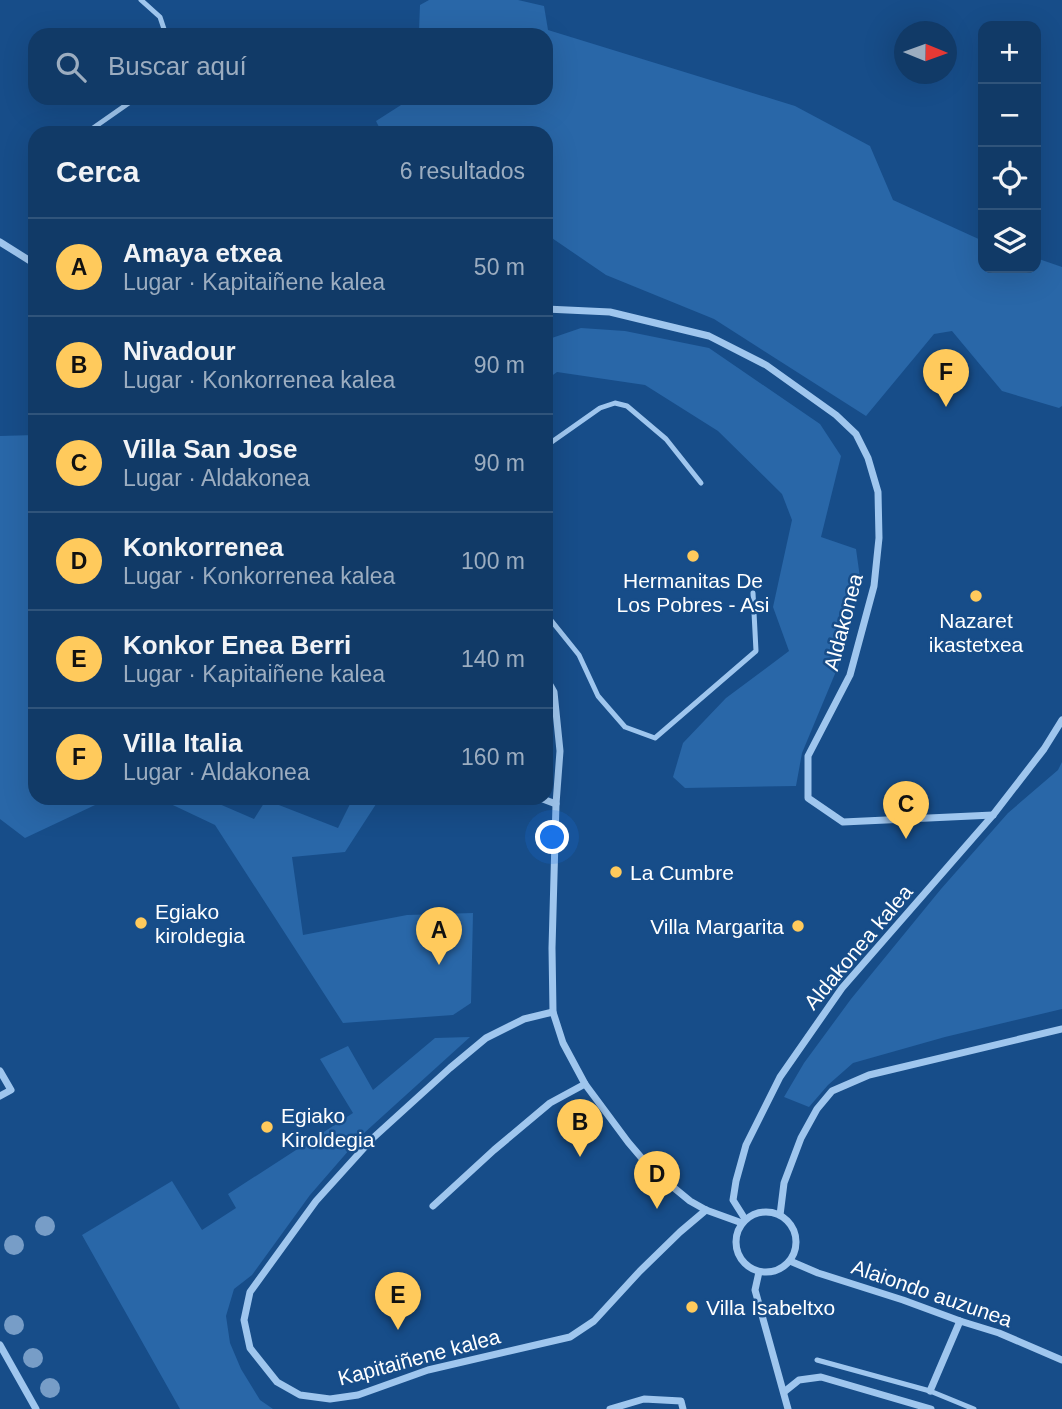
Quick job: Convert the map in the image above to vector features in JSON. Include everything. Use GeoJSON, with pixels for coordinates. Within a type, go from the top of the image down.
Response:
{"type":"FeatureCollection","features":[{"type":"Feature","properties":{"kind":"street"},"geometry":{"type":"LineString","coordinates":[[0,242],[28,260]]}},
{"type":"Feature","properties":{"kind":"street","name":"Aldakonea"},"geometry":{"type":"LineString","coordinates":[[553,309],[610,312],[709,336],[766,365],[836,415],[856,434],[878,492],[879,538],[874,586],[850,674],[808,756],[808,798],[843,822],[993,815]]}},
{"type":"Feature","properties":{"kind":"street"},"geometry":{"type":"LineString","coordinates":[[553,690],[560,751],[552,948],[553,1012],[563,1043],[585,1084],[651,1169],[690,1201],[706,1210],[744,1221]]}},
{"type":"Feature","properties":{"kind":"street","name":"Aldakonea kalea"},"geometry":{"type":"LineString","coordinates":[[744,1221],[733,1200],[736,1181],[746,1145],[780,1077],[842,988],[993,815],[1044,749],[1062,720]]}},
{"type":"Feature","properties":{"kind":"street","name":"Kapitaiñene kalea"},"geometry":{"type":"LineString","coordinates":[[553,1012],[524,1019],[486,1038],[373,1138],[316,1201],[250,1292],[244,1320],[250,1348],[277,1382],[300,1395],[330,1399],[358,1395],[428,1370],[570,1337],[594,1321],[650,1261],[706,1210]]}},
{"type":"Feature","properties":{"kind":"street"},"geometry":{"type":"LineString","coordinates":[[780,1215],[784,1183],[801,1138],[817,1109],[832,1091],[869,1075],[1062,1029]]}},
{"type":"Feature","properties":{"kind":"street"},"geometry":{"type":"LineString","coordinates":[[0,1071],[11,1090],[0,1096]]}},
{"type":"Feature","properties":{"kind":"street"},"geometry":{"type":"LineString","coordinates":[[433,1206],[550,1103],[585,1084]]}},
{"type":"Feature","properties":{"kind":"street"},"geometry":{"type":"LineString","coordinates":[[767,1211],[780,1215],[789,1221],[797,1244],[790,1261],[783,1267],[773,1272],[759,1272],[748,1266],[739,1256],[736,1239],[738,1230],[752,1215],[767,1211]]}},
{"type":"Feature","properties":{"kind":"street","name":"Alaiondo auzunea"},"geometry":{"type":"LineString","coordinates":[[790,1261],[818,1273],[999,1333],[1062,1360]]}},
{"type":"Feature","properties":{"kind":"street"},"geometry":{"type":"LineString","coordinates":[[759,1272],[755,1290],[788,1409]]}},
{"type":"Feature","properties":{"kind":"street"},"geometry":{"type":"LineString","coordinates":[[930,1391],[960,1321]]}},
{"type":"Feature","properties":{"kind":"street"},"geometry":{"type":"LineString","coordinates":[[0,1345],[36,1409]]}},
{"type":"Feature","properties":{"kind":"street"},"geometry":{"type":"LineString","coordinates":[[784,1392],[799,1380],[821,1377],[931,1409]]}},
{"type":"Feature","properties":{"kind":"street"},"geometry":{"type":"LineString","coordinates":[[610,1409],[643,1399],[681,1401],[683,1409]]}},
{"type":"Feature","properties":{"kind":"lane"},"geometry":{"type":"LineString","coordinates":[[141,0],[160,17],[164,28]]}},
{"type":"Feature","properties":{"kind":"lane"},"geometry":{"type":"LineString","coordinates":[[96,126],[126,105]]}},
{"type":"Feature","properties":{"kind":"lane"},"geometry":{"type":"LineString","coordinates":[[553,441],[600,408],[615,403],[627,406],[667,439],[701,483]]}},
{"type":"Feature","properties":{"kind":"lane"},"geometry":{"type":"LineString","coordinates":[[553,623],[579,655],[598,696],[625,727],[655,738],[756,651],[753,593]]}},
{"type":"Feature","properties":{"kind":"lane"},"geometry":{"type":"LineString","coordinates":[[817,1360],[930,1391],[974,1409]]}},
{"type":"Feature","properties":{"kind":"shaded area"},"geometry":{"type":"Polygon","coordinates":[[[429,0],[518,0],[544,6],[548,28],[419,28],[420,5],[429,0]]]}},
{"type":"Feature","properties":{"kind":"shaded area"},"geometry":{"type":"Polygon","coordinates":[[[553,32],[795,106],[870,146],[893,200],[978,239],[978,273],[1041,273],[1041,260],[1062,267],[1062,406],[1059,408],[1002,391],[952,331],[934,334],[866,416],[714,319],[606,275],[553,239],[553,126],[378,126],[376,121],[401,105],[553,105],[553,32]]]}},
{"type":"Feature","properties":{"kind":"shaded area"},"geometry":{"type":"Polygon","coordinates":[[[581,328],[625,331],[709,348],[820,424],[841,456],[821,537],[856,549],[861,585],[842,657],[802,753],[796,786],[685,788],[673,777],[683,743],[726,698],[789,651],[773,607],[792,520],[782,494],[718,431],[645,385],[557,372],[553,375],[553,338],[581,328]]]}},
{"type":"Feature","properties":{"kind":"shaded area"},"geometry":{"type":"Polygon","coordinates":[[[28,435],[28,805],[95,805],[25,838],[0,819],[0,436],[28,435]]]}},
{"type":"Feature","properties":{"kind":"shaded area"},"geometry":{"type":"Polygon","coordinates":[[[1062,762],[1062,1009],[945,1037],[853,1063],[828,1085],[809,1107],[784,1097],[804,1063],[851,999],[941,889],[1008,813],[1058,770],[1062,762]]]}},
{"type":"Feature","properties":{"kind":"shaded area"},"geometry":{"type":"Polygon","coordinates":[[[173,805],[222,805],[254,819],[263,805],[279,805],[338,828],[350,805],[375,805],[345,852],[292,857],[303,935],[407,915],[473,913],[471,1003],[453,1015],[343,1023],[215,825],[173,805]]]}},
{"type":"Feature","properties":{"kind":"shaded area"},"geometry":{"type":"Polygon","coordinates":[[[470,1037],[363,1134],[310,1195],[252,1275],[234,1289],[226,1316],[230,1343],[241,1369],[260,1400],[273,1409],[180,1409],[82,1235],[172,1181],[202,1230],[236,1208],[228,1194],[353,1113],[320,1059],[348,1046],[373,1090],[435,1038],[470,1037]]]}},
{"type":"Feature","properties":{"kind":"place","name":"Villa Italia"},"geometry":{"type":"Point","coordinates":[946,407]}},
{"type":"Feature","properties":{"kind":"place","name":"Hermanitas De Los Pobres - Asi"},"geometry":{"type":"Point","coordinates":[693,556]}},
{"type":"Feature","properties":{"kind":"place","name":"Nazaret ikastetxea"},"geometry":{"type":"Point","coordinates":[976,596]}},
{"type":"Feature","properties":{"kind":"place","name":"Villa San Jose"},"geometry":{"type":"Point","coordinates":[906,839]}},
{"type":"Feature","properties":{"kind":"place","name":"La Cumbre"},"geometry":{"type":"Point","coordinates":[616,872]}},
{"type":"Feature","properties":{"kind":"place","name":"Egiako kiroldegia"},"geometry":{"type":"Point","coordinates":[141,923]}},
{"type":"Feature","properties":{"kind":"place","name":"Villa Margarita"},"geometry":{"type":"Point","coordinates":[798,926]}},
{"type":"Feature","properties":{"kind":"place","name":"Amaya etxea"},"geometry":{"type":"Point","coordinates":[439,965]}},
{"type":"Feature","properties":{"kind":"place","name":"Egiako Kiroldegia"},"geometry":{"type":"Point","coordinates":[267,1127]}},
{"type":"Feature","properties":{"kind":"place","name":"Nivadour"},"geometry":{"type":"Point","coordinates":[580,1157]}},
{"type":"Feature","properties":{"kind":"place","name":"Konkorrenea"},"geometry":{"type":"Point","coordinates":[657,1209]}},
{"type":"Feature","properties":{"kind":"place","name":"Villa Isabeltxo"},"geometry":{"type":"Point","coordinates":[692,1307]}},
{"type":"Feature","properties":{"kind":"place","name":"Konkor Enea Berri"},"geometry":{"type":"Point","coordinates":[398,1330]}}]}
